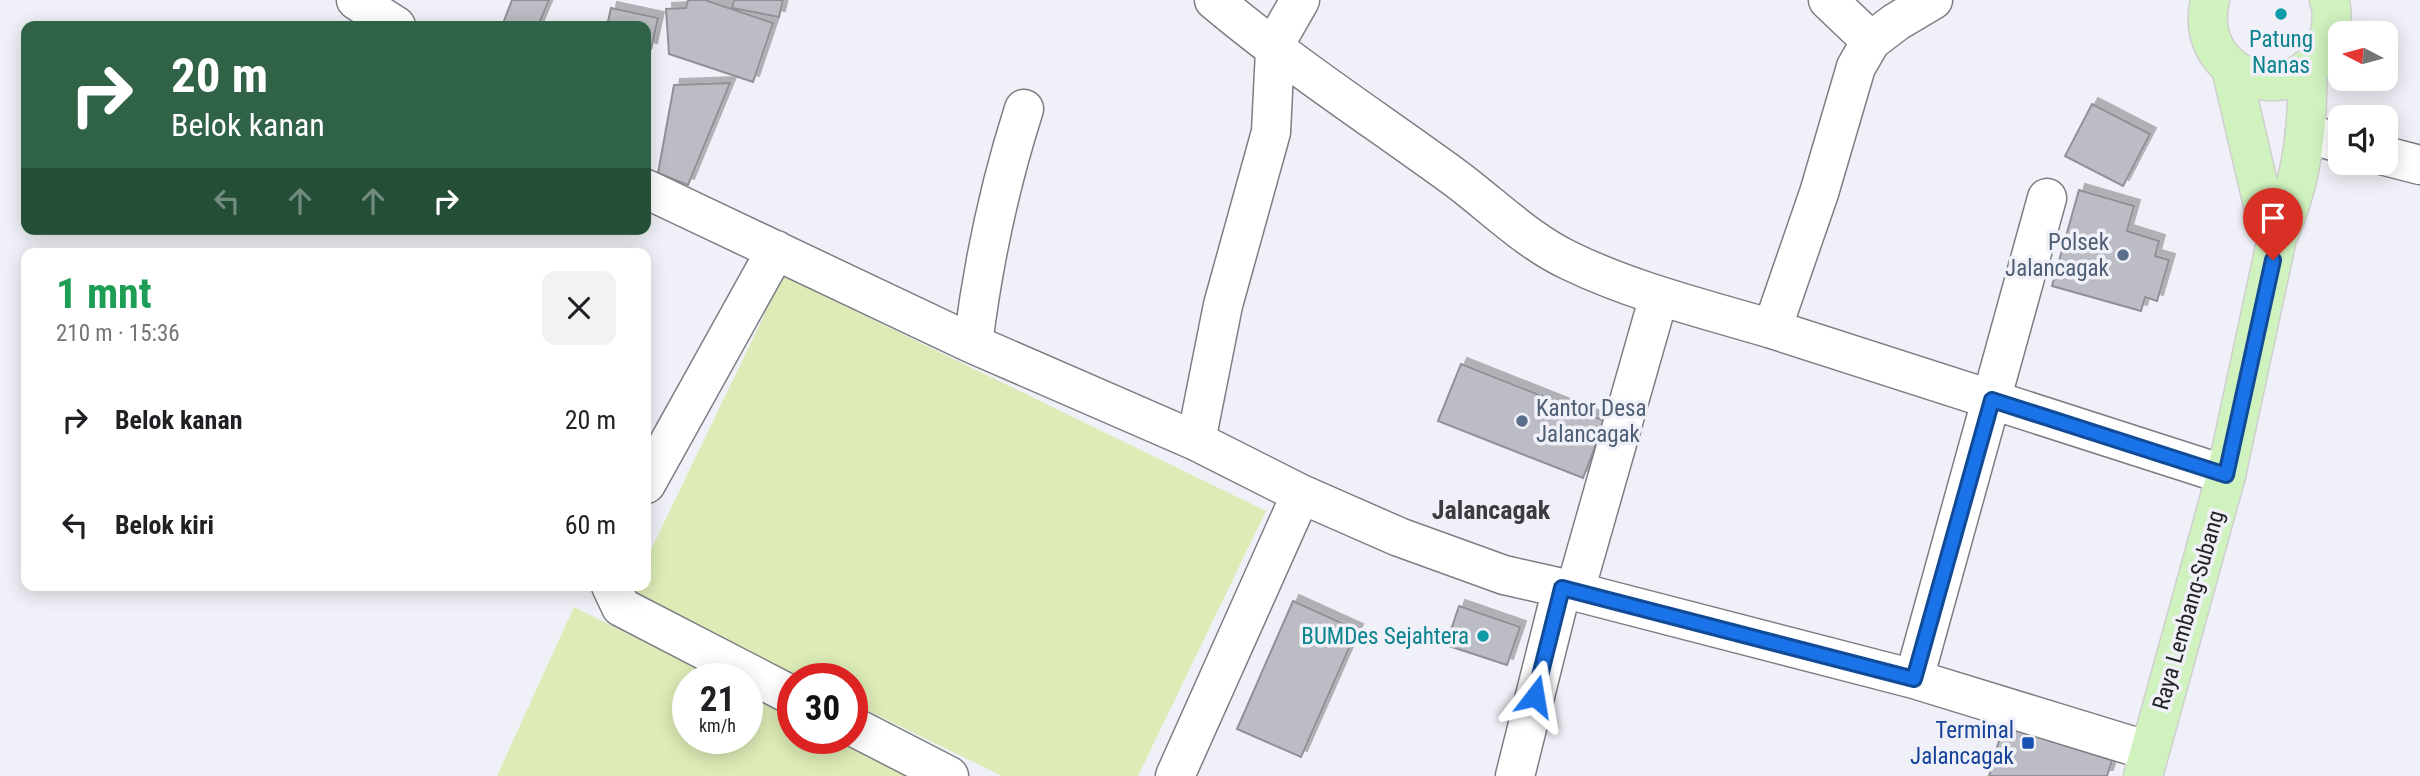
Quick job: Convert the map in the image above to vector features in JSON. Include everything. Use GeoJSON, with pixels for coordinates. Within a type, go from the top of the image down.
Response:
{"type":"FeatureCollection","features":[{"type":"Feature","properties":{"kind":"main road"},"geometry":{"type":"LineString","coordinates":[[2206,7],[2219,55],[2231,68],[2246,77],[2266,81],[2288,79],[2307,69],[2320,57],[2328,41],[2330,2]]}},
{"type":"Feature","properties":{"kind":"main road"},"geometry":{"type":"LineString","coordinates":[[2231,68],[2263,205],[2277,238]]}},
{"type":"Feature","properties":{"kind":"main road","name":"Raya Lembang-Subang"},"geometry":{"type":"LineString","coordinates":[[2146,763],[2226,475],[2277,238],[2323,138],[2309,108],[2307,69]]}},
{"type":"Feature","properties":{"kind":"street"},"geometry":{"type":"LineString","coordinates":[[356,0],[388,21]]}},
{"type":"Feature","properties":{"kind":"street"},"geometry":{"type":"LineString","coordinates":[[1214,0],[1275,51],[1473,191],[1531,239],[1569,261],[1659,296],[1772,329],[2226,475]]}},
{"type":"Feature","properties":{"kind":"street"},"geometry":{"type":"LineString","coordinates":[[1196,441],[1223,305],[1271,132],[1275,51],[1280,35],[1300,0]]}},
{"type":"Feature","properties":{"kind":"street"},"geometry":{"type":"LineString","coordinates":[[1828,0],[1871,41]]}},
{"type":"Feature","properties":{"kind":"street"},"geometry":{"type":"LineString","coordinates":[[1772,329],[1819,193],[1856,67],[1871,41],[1933,0]]}},
{"type":"Feature","properties":{"kind":"street"},"geometry":{"type":"LineString","coordinates":[[973,344],[981,275],[993,216],[1024,109]]}},
{"type":"Feature","properties":{"kind":"street"},"geometry":{"type":"LineString","coordinates":[[2398,159],[2420,165]]}},
{"type":"Feature","properties":{"kind":"street"},"geometry":{"type":"LineString","coordinates":[[651,191],[973,344],[1196,441],[1301,494],[1399,537],[1504,575],[1914,679],[2146,763]]}},
{"type":"Feature","properties":{"kind":"street"},"geometry":{"type":"LineString","coordinates":[[1914,679],[2047,198]]}},
{"type":"Feature","properties":{"kind":"street"},"geometry":{"type":"LineString","coordinates":[[651,475],[776,250]]}},
{"type":"Feature","properties":{"kind":"street"},"geometry":{"type":"LineString","coordinates":[[1515,776],[1568,590],[1659,296]]}},
{"type":"Feature","properties":{"kind":"street"},"geometry":{"type":"LineString","coordinates":[[1175,776],[1301,494]]}},
{"type":"Feature","properties":{"kind":"street"},"geometry":{"type":"LineString","coordinates":[[613,591],[621,607],[777,688]]}},
{"type":"Feature","properties":{"kind":"street"},"geometry":{"type":"LineString","coordinates":[[868,734],[949,776]]}},
{"type":"Feature","properties":{"kind":"green space"},"geometry":{"type":"Polygon","coordinates":[[[783,276],[1266,511],[1138,776],[1002,776],[868,711],[868,663],[777,663],[777,667],[629,595],[631,591],[651,591],[651,550],[783,276]]]}},
{"type":"Feature","properties":{"kind":"green space"},"geometry":{"type":"Polygon","coordinates":[[[574,607],[687,663],[672,663],[672,754],[763,754],[763,701],[777,707],[777,754],[868,753],[916,776],[497,776],[574,607]]]}},
{"type":"Feature","properties":{"kind":"building"},"geometry":{"type":"Polygon","coordinates":[[[512,0],[549,0],[540,21],[504,21],[512,0]]]}},
{"type":"Feature","properties":{"kind":"building"},"geometry":{"type":"Polygon","coordinates":[[[688,0],[705,0],[773,23],[753,82],[669,54],[666,9],[686,8],[688,0]]]}},
{"type":"Feature","properties":{"kind":"building"},"geometry":{"type":"Polygon","coordinates":[[[734,0],[783,0],[779,17],[732,8],[734,0]]]}},
{"type":"Feature","properties":{"kind":"building"},"geometry":{"type":"Polygon","coordinates":[[[611,8],[658,18],[651,49],[651,21],[608,21],[611,8]]]}},
{"type":"Feature","properties":{"kind":"building"},"geometry":{"type":"Polygon","coordinates":[[[730,83],[688,185],[658,173],[674,85],[730,83]]]}},
{"type":"Feature","properties":{"kind":"building"},"geometry":{"type":"Polygon","coordinates":[[[2092,104],[2150,134],[2123,186],[2065,156],[2092,104]]]}},
{"type":"Feature","properties":{"kind":"building"},"geometry":{"type":"Polygon","coordinates":[[[2079,190],[2134,206],[2127,231],[2159,241],[2155,256],[2169,260],[2157,301],[2145,297],[2141,311],[2052,286],[2079,190]]]}},
{"type":"Feature","properties":{"kind":"building","name":"Kantor Desa Jalancagak"},"geometry":{"type":"Polygon","coordinates":[[[1461,364],[1605,421],[1583,478],[1438,421],[1461,364]]]}},
{"type":"Feature","properties":{"kind":"building"},"geometry":{"type":"Polygon","coordinates":[[[1293,601],[1357,630],[1301,757],[1237,729],[1293,601]]]}},
{"type":"Feature","properties":{"kind":"building","name":"BUMDes Sejahtera"},"geometry":{"type":"Polygon","coordinates":[[[1459,606],[1520,627],[1507,665],[1446,645],[1459,606]]]}},
{"type":"Feature","properties":{"kind":"building","name":"Terminal Jalancagak"},"geometry":{"type":"Polygon","coordinates":[[[2003,726],[2112,760],[2107,776],[1989,776],[2003,726]]]}},
{"type":"Feature","properties":{"kind":"place","name":"Patung Nanas"},"geometry":{"type":"Point","coordinates":[2281,14]}},
{"type":"Feature","properties":{"kind":"place","name":"Polsek Jalancagak"},"geometry":{"type":"Point","coordinates":[2123,255]}},
{"type":"Feature","properties":{"kind":"place","name":"Kantor Desa Jalancagak"},"geometry":{"type":"Point","coordinates":[1522,421]}},
{"type":"Feature","properties":{"kind":"place","name":"BUMDes Sejahtera"},"geometry":{"type":"Point","coordinates":[1483,636]}},
{"type":"Feature","properties":{"kind":"place","name":"Terminal Jalancagak"},"geometry":{"type":"Point","coordinates":[2028,743]}},
{"type":"Feature","properties":{"kind":"district","name":"Jalancagak"},"geometry":{"type":"Point","coordinates":[1491,510]}},
{"type":"Feature","properties":{"kind":"route"},"geometry":{"type":"LineString","coordinates":[[1535,696],[1562,588],[1914,679],[1992,400],[2226,475],[2273,260]]}}]}
